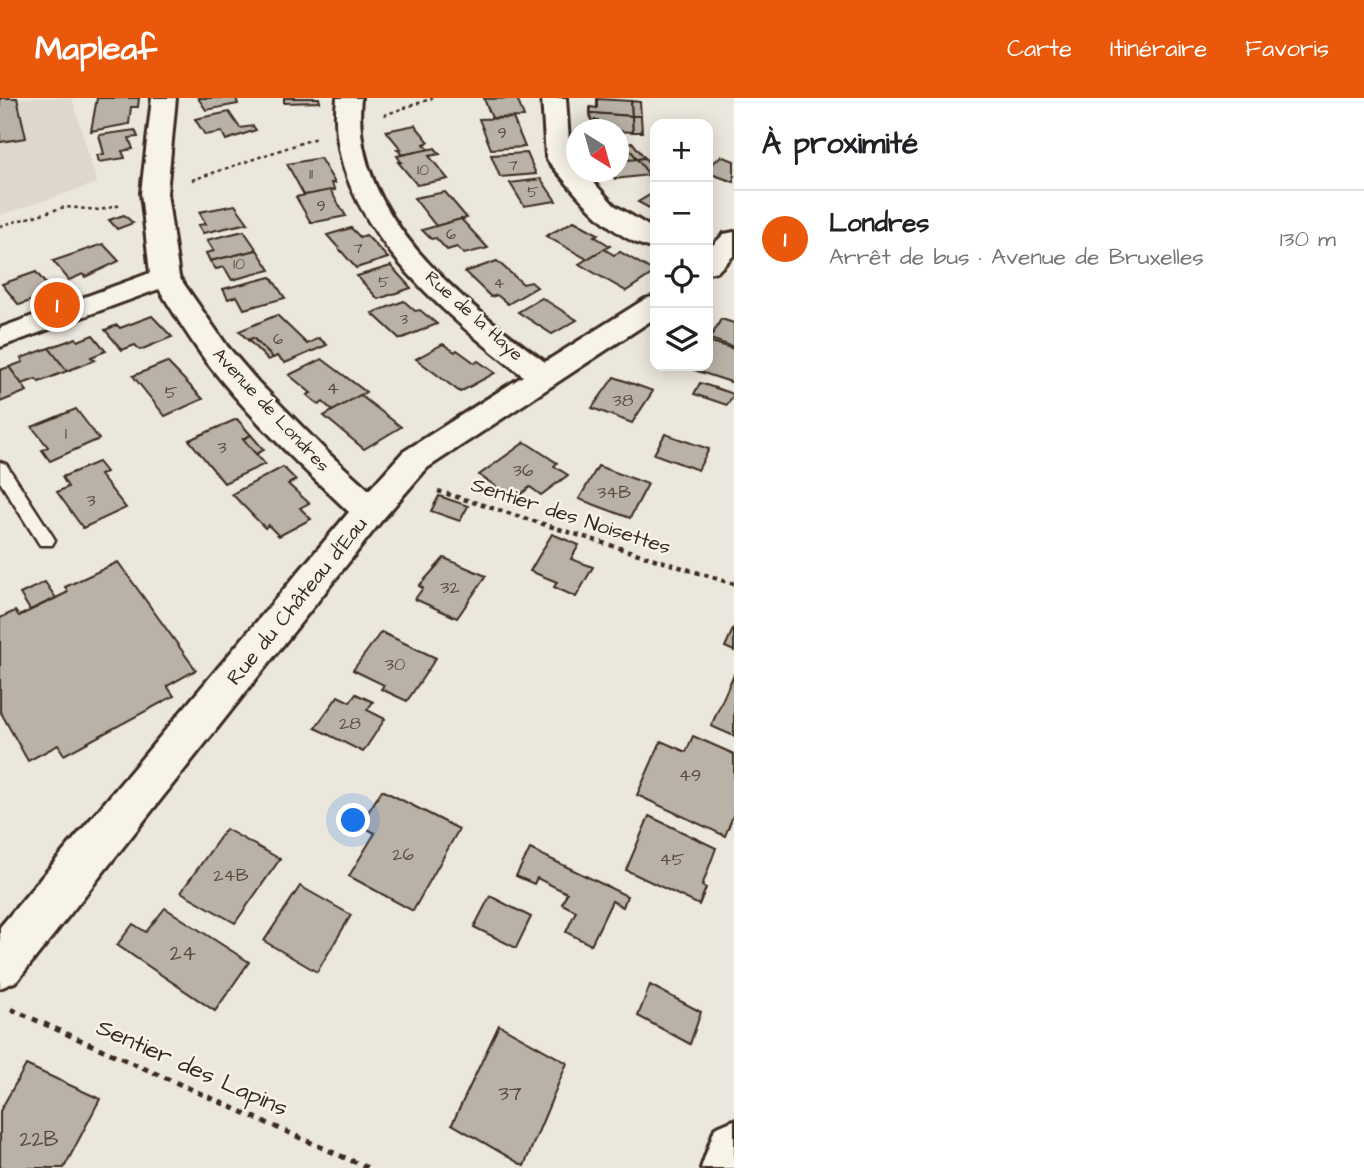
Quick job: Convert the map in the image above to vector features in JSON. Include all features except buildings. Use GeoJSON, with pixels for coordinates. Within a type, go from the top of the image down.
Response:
{"type":"FeatureCollection","features":[{"type":"Feature","properties":{"kind":"street","name":"Avenue de Londres"},"geometry":{"type":"LineString","coordinates":[[164,98],[154,193],[165,277],[216,353],[246,388],[317,463],[370,511]]}},
{"type":"Feature","properties":{"kind":"street","name":"Rue de la Haye"},"geometry":{"type":"LineString","coordinates":[[349,98],[347,128],[356,163],[370,196],[417,265],[493,338],[545,377]]}},
{"type":"Feature","properties":{"kind":"street"},"geometry":{"type":"LineString","coordinates":[[554,98],[558,157],[605,211],[650,238]]}},
{"type":"Feature","properties":{"kind":"street"},"geometry":{"type":"LineString","coordinates":[[713,260],[734,240]]}},
{"type":"Feature","properties":{"kind":"street"},"geometry":{"type":"LineString","coordinates":[[0,338],[165,277]]}},
{"type":"Feature","properties":{"kind":"street","name":"Rue du Château d'Eau"},"geometry":{"type":"LineString","coordinates":[[0,964],[370,511],[415,460],[650,308]]}},
{"type":"Feature","properties":{"kind":"street"},"geometry":{"type":"LineString","coordinates":[[728,1168],[734,1147]]}},
{"type":"Feature","properties":{"kind":"lane"},"geometry":{"type":"LineString","coordinates":[[0,468],[46,540]]}},
{"type":"Feature","properties":{"kind":"path"},"geometry":{"type":"LineString","coordinates":[[0,226],[65,208],[100,210],[433,98]]}},
{"type":"Feature","properties":{"kind":"path","name":"Sentier des Noisettes"},"geometry":{"type":"LineString","coordinates":[[398,479],[734,584]]}},
{"type":"Feature","properties":{"kind":"path","name":"Sentier des Lapins"},"geometry":{"type":"LineString","coordinates":[[0,1004],[368,1168]]}},
{"type":"Feature","properties":{"kind":"shaded area"},"geometry":{"type":"Polygon","coordinates":[[[0,98],[72,98],[97,183],[0,215],[0,98]]]}},
{"type":"Feature","properties":{"kind":"place","name":"Londres"},"geometry":{"type":"Point","coordinates":[57,305]}}]}
